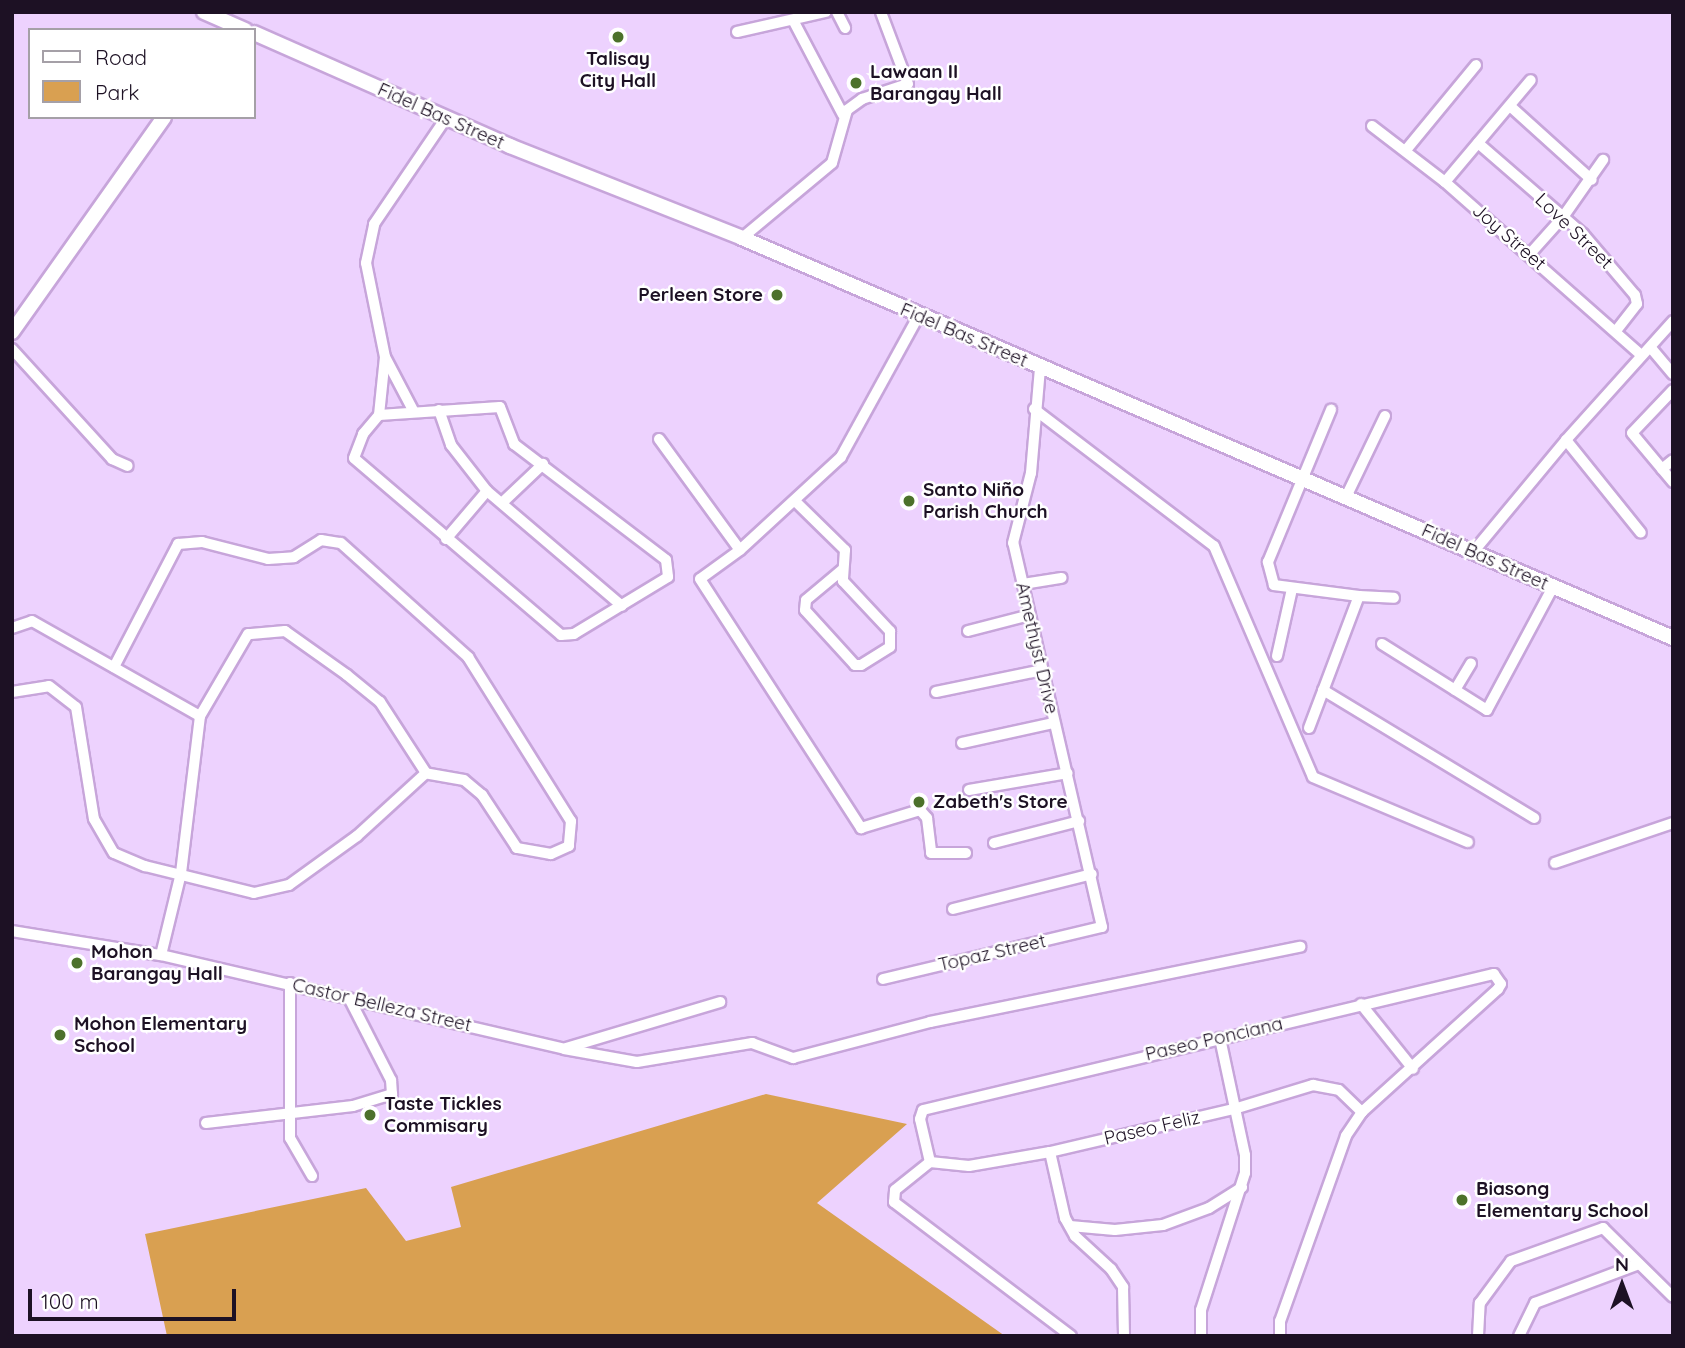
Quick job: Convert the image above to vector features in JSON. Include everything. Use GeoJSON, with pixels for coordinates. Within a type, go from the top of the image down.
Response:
{"type":"FeatureCollection","features":[{"type":"Feature","properties":{"kind":"street"},"geometry":{"type":"LineString","coordinates":[[204,12],[240,28]]}},
{"type":"Feature","properties":{"kind":"street"},"geometry":{"type":"LineString","coordinates":[[737,32],[826,12]]}},
{"type":"Feature","properties":{"kind":"street"},"geometry":{"type":"LineString","coordinates":[[837,12],[845,28]]}},
{"type":"Feature","properties":{"kind":"street"},"geometry":{"type":"LineString","coordinates":[[742,238],[832,163],[843,115],[862,99],[908,84],[881,12]]}},
{"type":"Feature","properties":{"kind":"street"},"geometry":{"type":"LineString","coordinates":[[793,19],[843,115]]}},
{"type":"Feature","properties":{"kind":"street","name":"Fidel Bas Street"},"geometry":{"type":"LineString","coordinates":[[256,34],[446,118],[742,238],[1673,638]]}},
{"type":"Feature","properties":{"kind":"street"},"geometry":{"type":"LineString","coordinates":[[1406,150],[1476,65]]}},
{"type":"Feature","properties":{"kind":"street"},"geometry":{"type":"LineString","coordinates":[[1445,181],[1531,80]]}},
{"type":"Feature","properties":{"kind":"street"},"geometry":{"type":"LineString","coordinates":[[1510,106],[1592,180]]}},
{"type":"Feature","properties":{"kind":"street"},"geometry":{"type":"LineString","coordinates":[[414,412],[385,357],[366,263],[371,232],[446,118]]}},
{"type":"Feature","properties":{"kind":"street"},"geometry":{"type":"LineString","coordinates":[[12,332],[163,119]]}},
{"type":"Feature","properties":{"kind":"street","name":"Joy Street"},"geometry":{"type":"LineString","coordinates":[[1372,126],[1445,181],[1617,330],[1640,354]]}},
{"type":"Feature","properties":{"kind":"street","name":"Love Street"},"geometry":{"type":"LineString","coordinates":[[1478,143],[1589,241],[1637,299],[1617,330]]}},
{"type":"Feature","properties":{"kind":"street"},"geometry":{"type":"LineString","coordinates":[[1529,255],[1592,180],[1603,160]]}},
{"type":"Feature","properties":{"kind":"street"},"geometry":{"type":"LineString","coordinates":[[919,315],[841,457],[740,550],[700,579],[862,828],[920,810],[928,818],[931,853],[966,853]]}},
{"type":"Feature","properties":{"kind":"street"},"geometry":{"type":"LineString","coordinates":[[1474,551],[1640,354],[1651,348],[1673,321]]}},
{"type":"Feature","properties":{"kind":"street"},"geometry":{"type":"LineString","coordinates":[[1651,348],[1673,374]]}},
{"type":"Feature","properties":{"kind":"street"},"geometry":{"type":"LineString","coordinates":[[12,349],[95,442],[112,459],[128,466]]}},
{"type":"Feature","properties":{"kind":"street"},"geometry":{"type":"LineString","coordinates":[[379,415],[500,407],[514,444],[667,562],[666,580],[574,634],[561,635],[354,458],[363,434],[379,415],[385,357]]}},
{"type":"Feature","properties":{"kind":"street","name":"Amethyst Drive"},"geometry":{"type":"LineString","coordinates":[[1040,368],[1034,410],[1031,473],[1013,543],[1092,874],[1102,927]]}},
{"type":"Feature","properties":{"kind":"street"},"geometry":{"type":"LineString","coordinates":[[1673,390],[1632,433],[1673,482]]}},
{"type":"Feature","properties":{"kind":"street"},"geometry":{"type":"LineString","coordinates":[[439,410],[451,445],[487,491],[504,501],[622,606]]}},
{"type":"Feature","properties":{"kind":"street"},"geometry":{"type":"LineString","coordinates":[[1034,410],[1214,546],[1313,777],[1468,842]]}},
{"type":"Feature","properties":{"kind":"street"},"geometry":{"type":"LineString","coordinates":[[1331,410],[1306,480],[1268,562],[1274,584],[1292,589],[1394,598]]}},
{"type":"Feature","properties":{"kind":"street"},"geometry":{"type":"LineString","coordinates":[[1346,496],[1385,416]]}},
{"type":"Feature","properties":{"kind":"street"},"geometry":{"type":"LineString","coordinates":[[659,439],[740,550]]}},
{"type":"Feature","properties":{"kind":"street"},"geometry":{"type":"LineString","coordinates":[[1566,440],[1641,533]]}},
{"type":"Feature","properties":{"kind":"street"},"geometry":{"type":"LineString","coordinates":[[1662,469],[1673,460]]}},
{"type":"Feature","properties":{"kind":"street"},"geometry":{"type":"LineString","coordinates":[[504,501],[543,464]]}},
{"type":"Feature","properties":{"kind":"street"},"geometry":{"type":"LineString","coordinates":[[446,539],[487,491]]}},
{"type":"Feature","properties":{"kind":"street"},"geometry":{"type":"LineString","coordinates":[[795,501],[845,550],[848,561],[842,570],[806,600],[805,610],[855,666],[890,647],[892,639],[890,631],[848,588],[842,570]]}},
{"type":"Feature","properties":{"kind":"street"},"geometry":{"type":"LineString","coordinates":[[114,667],[178,544],[202,542],[268,559],[294,556],[321,540],[341,543],[468,657],[571,821],[569,846],[551,854],[517,848],[482,795],[464,780],[426,773],[380,702],[285,631],[248,634],[200,716],[181,873],[161,955]]}},
{"type":"Feature","properties":{"kind":"street"},"geometry":{"type":"LineString","coordinates":[[1023,584],[1062,578]]}},
{"type":"Feature","properties":{"kind":"street"},"geometry":{"type":"LineString","coordinates":[[1382,644],[1487,710],[1553,587]]}},
{"type":"Feature","properties":{"kind":"street"},"geometry":{"type":"LineString","coordinates":[[1277,656],[1292,589]]}},
{"type":"Feature","properties":{"kind":"street"},"geometry":{"type":"LineString","coordinates":[[1309,728],[1359,596]]}},
{"type":"Feature","properties":{"kind":"street"},"geometry":{"type":"LineString","coordinates":[[968,631],[1030,615]]}},
{"type":"Feature","properties":{"kind":"street"},"geometry":{"type":"LineString","coordinates":[[12,628],[32,621],[200,716]]}},
{"type":"Feature","properties":{"kind":"street"},"geometry":{"type":"LineString","coordinates":[[1455,690],[1471,663]]}},
{"type":"Feature","properties":{"kind":"street"},"geometry":{"type":"LineString","coordinates":[[936,692],[1042,670]]}},
{"type":"Feature","properties":{"kind":"street"},"geometry":{"type":"LineString","coordinates":[[12,692],[49,686],[76,707],[94,819],[114,853],[145,866],[254,893],[289,885],[357,835],[426,773]]}},
{"type":"Feature","properties":{"kind":"street"},"geometry":{"type":"LineString","coordinates":[[1323,690],[1534,818]]}},
{"type":"Feature","properties":{"kind":"street"},"geometry":{"type":"LineString","coordinates":[[962,743],[1054,723]]}},
{"type":"Feature","properties":{"kind":"street"},"geometry":{"type":"LineString","coordinates":[[969,790],[1068,774]]}},
{"type":"Feature","properties":{"kind":"street"},"geometry":{"type":"LineString","coordinates":[[994,843],[1079,821]]}},
{"type":"Feature","properties":{"kind":"street"},"geometry":{"type":"LineString","coordinates":[[1555,863],[1673,823]]}},
{"type":"Feature","properties":{"kind":"street"},"geometry":{"type":"LineString","coordinates":[[953,909],[1092,874]]}},
{"type":"Feature","properties":{"kind":"street","name":"Topaz Street"},"geometry":{"type":"LineString","coordinates":[[883,979],[1102,927]]}},
{"type":"Feature","properties":{"kind":"street","name":"Castor Belleza Street"},"geometry":{"type":"LineString","coordinates":[[12,931],[161,955],[564,1049],[637,1062],[752,1044],[793,1058],[930,1022],[1300,947]]}},
{"type":"Feature","properties":{"kind":"street","name":"Paseo Ponciana"},"geometry":{"type":"LineString","coordinates":[[930,1162],[920,1119],[928,1108],[1489,973],[1498,978],[1498,989],[1413,1069]]}},
{"type":"Feature","properties":{"kind":"street"},"geometry":{"type":"LineString","coordinates":[[290,984],[290,1138],[312,1176]]}},
{"type":"Feature","properties":{"kind":"street"},"geometry":{"type":"LineString","coordinates":[[206,1124],[353,1105],[384,1099],[394,1091],[349,998]]}},
{"type":"Feature","properties":{"kind":"street"},"geometry":{"type":"LineString","coordinates":[[564,1049],[720,1002]]}},
{"type":"Feature","properties":{"kind":"street"},"geometry":{"type":"LineString","coordinates":[[1280,1336],[1280,1321],[1346,1136],[1362,1112],[1413,1069],[1361,1004]]}},
{"type":"Feature","properties":{"kind":"street"},"geometry":{"type":"LineString","coordinates":[[1201,1336],[1201,1310],[1242,1187],[1245,1155],[1220,1038]]}},
{"type":"Feature","properties":{"kind":"street","name":"Paseo Feliz"},"geometry":{"type":"LineString","coordinates":[[930,1162],[969,1166],[1050,1152],[1234,1109],[1313,1085],[1339,1090],[1362,1112]]}},
{"type":"Feature","properties":{"kind":"street"},"geometry":{"type":"LineString","coordinates":[[1050,1152],[1070,1226],[1123,1287],[1124,1336]]}},
{"type":"Feature","properties":{"kind":"street"},"geometry":{"type":"LineString","coordinates":[[930,1162],[895,1190],[892,1195],[899,1208],[1071,1336]]}},
{"type":"Feature","properties":{"kind":"street"},"geometry":{"type":"LineString","coordinates":[[1070,1226],[1115,1230],[1163,1225],[1209,1208],[1242,1187]]}},
{"type":"Feature","properties":{"kind":"street"},"geometry":{"type":"LineString","coordinates":[[1478,1336],[1480,1303],[1511,1261],[1603,1228],[1673,1297]]}},
{"type":"Feature","properties":{"kind":"street"},"geometry":{"type":"LineString","coordinates":[[1519,1336],[1535,1303],[1639,1264]]}},
{"type":"Feature","properties":{"kind":"green space"},"geometry":{"type":"Polygon","coordinates":[[[766,1094],[907,1124],[817,1203],[1005,1336],[167,1336],[145,1234],[366,1188],[406,1241],[461,1227],[451,1187],[766,1094]]]}},
{"type":"Feature","properties":{"kind":"place","name":"Talisay City Hall"},"geometry":{"type":"Point","coordinates":[618,37]}},
{"type":"Feature","properties":{"kind":"place","name":"Lawaan II Barangay Hall"},"geometry":{"type":"Point","coordinates":[856,83]}},
{"type":"Feature","properties":{"kind":"place","name":"Perleen Store"},"geometry":{"type":"Point","coordinates":[777,295]}},
{"type":"Feature","properties":{"kind":"place","name":"Santo Niño Parish Church"},"geometry":{"type":"Point","coordinates":[909,501]}},
{"type":"Feature","properties":{"kind":"place","name":"Zabeth's Store"},"geometry":{"type":"Point","coordinates":[919,802]}},
{"type":"Feature","properties":{"kind":"place","name":"Mohon Barangay Hall"},"geometry":{"type":"Point","coordinates":[77,963]}},
{"type":"Feature","properties":{"kind":"place","name":"Mohon Elementary School"},"geometry":{"type":"Point","coordinates":[60,1035]}},
{"type":"Feature","properties":{"kind":"place","name":"Taste Tickles Commisary"},"geometry":{"type":"Point","coordinates":[370,1115]}},
{"type":"Feature","properties":{"kind":"place","name":"Biasong Elementary School"},"geometry":{"type":"Point","coordinates":[1462,1200]}}]}
